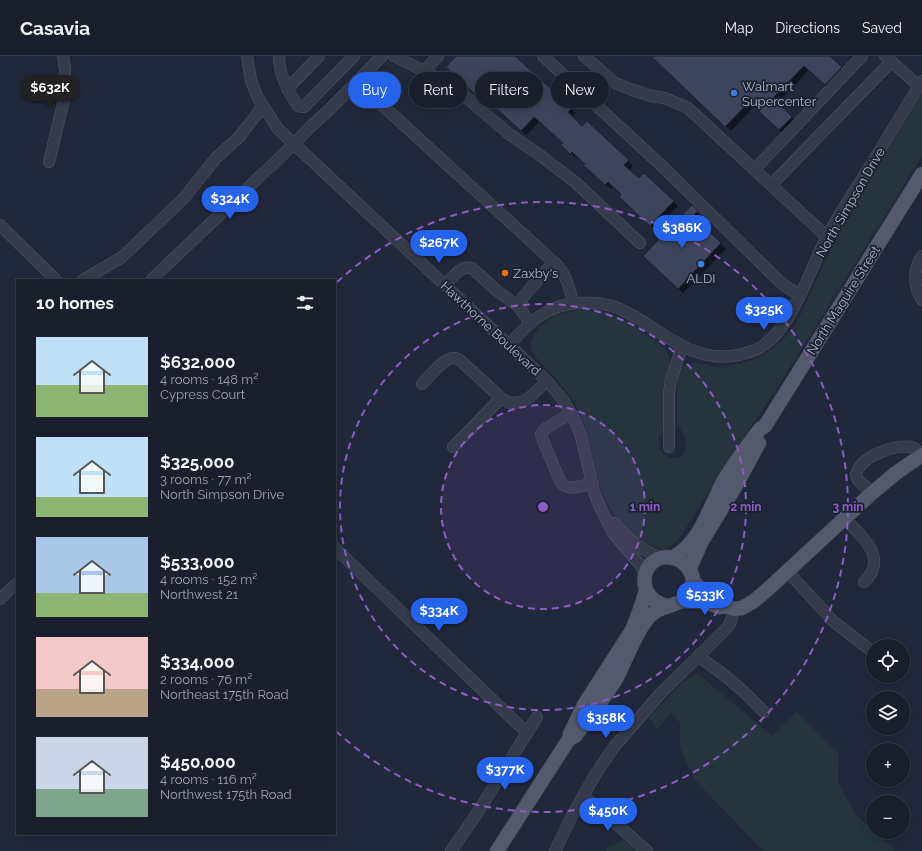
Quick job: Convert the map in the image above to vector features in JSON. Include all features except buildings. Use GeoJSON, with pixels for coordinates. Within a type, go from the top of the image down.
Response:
{"type":"FeatureCollection","features":[{"type":"Feature","properties":{"kind":"main road","name":"North Maguire Street"},"geometry":{"type":"LineString","coordinates":[[691,575],[702,541],[735,487],[764,432],[765,426],[922,174]]}},
{"type":"Feature","properties":{"kind":"main road","name":"North Maguire Street"},"geometry":{"type":"LineString","coordinates":[[667,558],[685,550],[696,536],[730,470],[760,429],[765,426]]}},
{"type":"Feature","properties":{"kind":"main road"},"geometry":{"type":"LineString","coordinates":[[683,601],[704,602],[720,607],[730,608],[742,608],[754,601],[788,572],[872,493],[896,473],[922,455]]}},
{"type":"Feature","properties":{"kind":"main road"},"geometry":{"type":"LineString","coordinates":[[497,851],[569,739],[584,706],[632,630],[646,591],[645,575],[652,564],[667,558],[681,562],[705,593],[730,608]]}},
{"type":"Feature","properties":{"kind":"main road"},"geometry":{"type":"LineString","coordinates":[[569,739],[575,736],[604,697],[621,670],[642,626],[649,617],[655,611],[683,601],[690,591],[691,575]]}},
{"type":"Feature","properties":{"kind":"main road"},"geometry":{"type":"LineString","coordinates":[[646,591],[653,600],[667,606]]}},
{"type":"Feature","properties":{"kind":"street"},"geometry":{"type":"LineString","coordinates":[[49,162],[64,100],[65,69],[63,56]]}},
{"type":"Feature","properties":{"kind":"street","name":"Hawthorne Boulevard"},"geometry":{"type":"LineString","coordinates":[[247,56],[251,81],[263,106],[278,129],[548,381],[563,400],[571,413],[581,436],[592,484],[608,525],[641,566],[645,575]]}},
{"type":"Feature","properties":{"kind":"street"},"geometry":{"type":"LineString","coordinates":[[287,89],[320,56]]}},
{"type":"Feature","properties":{"kind":"street"},"geometry":{"type":"LineString","coordinates":[[281,58],[281,72],[287,89],[298,106],[304,107],[354,56]]}},
{"type":"Feature","properties":{"kind":"street"},"geometry":{"type":"LineString","coordinates":[[367,72],[382,56]]}},
{"type":"Feature","properties":{"kind":"street"},"geometry":{"type":"LineString","coordinates":[[394,56],[453,86],[509,134],[575,182],[640,243]]}},
{"type":"Feature","properties":{"kind":"street"},"geometry":{"type":"LineString","coordinates":[[424,71],[438,56]]}},
{"type":"Feature","properties":{"kind":"street"},"geometry":{"type":"LineString","coordinates":[[542,56],[664,168],[777,279],[785,286],[800,294]]}},
{"type":"Feature","properties":{"kind":"street"},"geometry":{"type":"LineString","coordinates":[[584,56],[615,82],[651,96],[665,98],[688,108],[772,184],[827,237]]}},
{"type":"Feature","properties":{"kind":"street"},"geometry":{"type":"LineString","coordinates":[[755,169],[862,56]]}},
{"type":"Feature","properties":{"kind":"street"},"geometry":{"type":"LineString","coordinates":[[772,184],[888,59],[921,84]]}},
{"type":"Feature","properties":{"kind":"street","name":"North Simpson Drive"},"geometry":{"type":"LineString","coordinates":[[509,345],[530,323],[556,306],[589,302],[617,308],[643,322],[682,347],[695,352],[714,356],[730,356],[745,354],[761,348],[771,339],[788,318],[827,237],[921,84]]}},
{"type":"Feature","properties":{"kind":"street"},"geometry":{"type":"LineString","coordinates":[[152,279],[348,91]]}},
{"type":"Feature","properties":{"kind":"street"},"geometry":{"type":"LineString","coordinates":[[86,279],[122,257],[183,199],[216,158],[240,136],[263,106]]}},
{"type":"Feature","properties":{"kind":"street"},"geometry":{"type":"LineString","coordinates":[[385,108],[554,262],[564,273],[573,303]]}},
{"type":"Feature","properties":{"kind":"street"},"geometry":{"type":"LineString","coordinates":[[0,226],[55,279]]}},
{"type":"Feature","properties":{"kind":"street"},"geometry":{"type":"LineString","coordinates":[[922,256],[915,274],[917,291],[922,300]]}},
{"type":"Feature","properties":{"kind":"street"},"geometry":{"type":"LineString","coordinates":[[519,306],[523,297],[554,262]]}},
{"type":"Feature","properties":{"kind":"street"},"geometry":{"type":"LineString","coordinates":[[445,285],[461,269],[468,267],[472,268],[496,290],[519,306],[530,323]]}},
{"type":"Feature","properties":{"kind":"street"},"geometry":{"type":"LineString","coordinates":[[670,447],[669,394],[671,379],[682,347]]}},
{"type":"Feature","properties":{"kind":"street"},"geometry":{"type":"LineString","coordinates":[[422,384],[443,362],[450,358],[455,358],[462,362],[500,398],[510,402],[522,402],[530,398],[548,381]]}},
{"type":"Feature","properties":{"kind":"street"},"geometry":{"type":"LineString","coordinates":[[452,447],[500,398]]}},
{"type":"Feature","properties":{"kind":"street"},"geometry":{"type":"LineString","coordinates":[[571,413],[545,429],[541,434],[542,438],[560,481],[564,486],[568,488],[592,484]]}},
{"type":"Feature","properties":{"kind":"street"},"geometry":{"type":"LineString","coordinates":[[872,493],[858,480],[856,475],[859,468],[870,458],[879,452],[898,447],[912,447],[922,455]]}},
{"type":"Feature","properties":{"kind":"street","name":"Hawthorne Boulevard"},"geometry":{"type":"LineString","coordinates":[[606,518],[612,521],[634,543],[650,554],[667,558]]}},
{"type":"Feature","properties":{"kind":"street"},"geometry":{"type":"LineString","coordinates":[[845,519],[862,537],[873,554],[874,568],[864,582]]}},
{"type":"Feature","properties":{"kind":"street"},"geometry":{"type":"LineString","coordinates":[[336,549],[527,733]]}},
{"type":"Feature","properties":{"kind":"street"},"geometry":{"type":"LineString","coordinates":[[788,572],[834,622],[866,647]]}},
{"type":"Feature","properties":{"kind":"street"},"geometry":{"type":"LineString","coordinates":[[0,599],[16,584]]}},
{"type":"Feature","properties":{"kind":"street"},"geometry":{"type":"LineString","coordinates":[[555,851],[583,796],[614,747],[660,694],[730,624],[730,608]]}},
{"type":"Feature","properties":{"kind":"street"},"geometry":{"type":"LineString","coordinates":[[698,656],[722,672],[752,698],[764,712]]}},
{"type":"Feature","properties":{"kind":"street"},"geometry":{"type":"LineString","coordinates":[[451,851],[478,812],[537,717]]}},
{"type":"Feature","properties":{"kind":"street"},"geometry":{"type":"LineString","coordinates":[[583,796],[647,851]]}},
{"type":"Feature","properties":{"kind":"shaded area"},"geometry":{"type":"Polygon","coordinates":[[[922,94],[922,156],[781,382],[732,455],[677,542],[664,550],[641,540],[622,524],[607,503],[598,480],[582,418],[570,396],[547,368],[538,360],[532,351],[531,344],[534,334],[538,328],[549,319],[563,313],[581,309],[596,310],[607,312],[628,322],[665,349],[669,356],[669,364],[665,376],[665,423],[659,439],[659,448],[664,455],[671,458],[678,458],[684,454],[686,446],[685,437],[677,423],[677,377],[681,368],[688,363],[699,363],[716,367],[747,361],[765,354],[786,336],[798,320],[842,225],[922,94]]]}},
{"type":"Feature","properties":{"kind":"shaded area"},"geometry":{"type":"Polygon","coordinates":[[[697,673],[772,736],[797,712],[839,754],[838,783],[856,815],[866,824],[866,839],[883,839],[896,851],[763,851],[695,780],[680,748],[680,723],[671,713],[657,730],[649,717],[683,682],[697,673]]]}},
{"type":"Feature","properties":{"kind":"shaded area"},"geometry":{"type":"Polygon","coordinates":[[[628,838],[642,851],[606,851],[608,847],[628,838]]]}},
{"type":"Feature","properties":{"kind":"place","name":"Walmart Supercenter"},"geometry":{"type":"Point","coordinates":[734,93]}},
{"type":"Feature","properties":{"kind":"place","name":"ALDI"},"geometry":{"type":"Point","coordinates":[701,264]}},
{"type":"Feature","properties":{"kind":"place","name":"Zaxby's"},"geometry":{"type":"Point","coordinates":[505,273]}}]}
